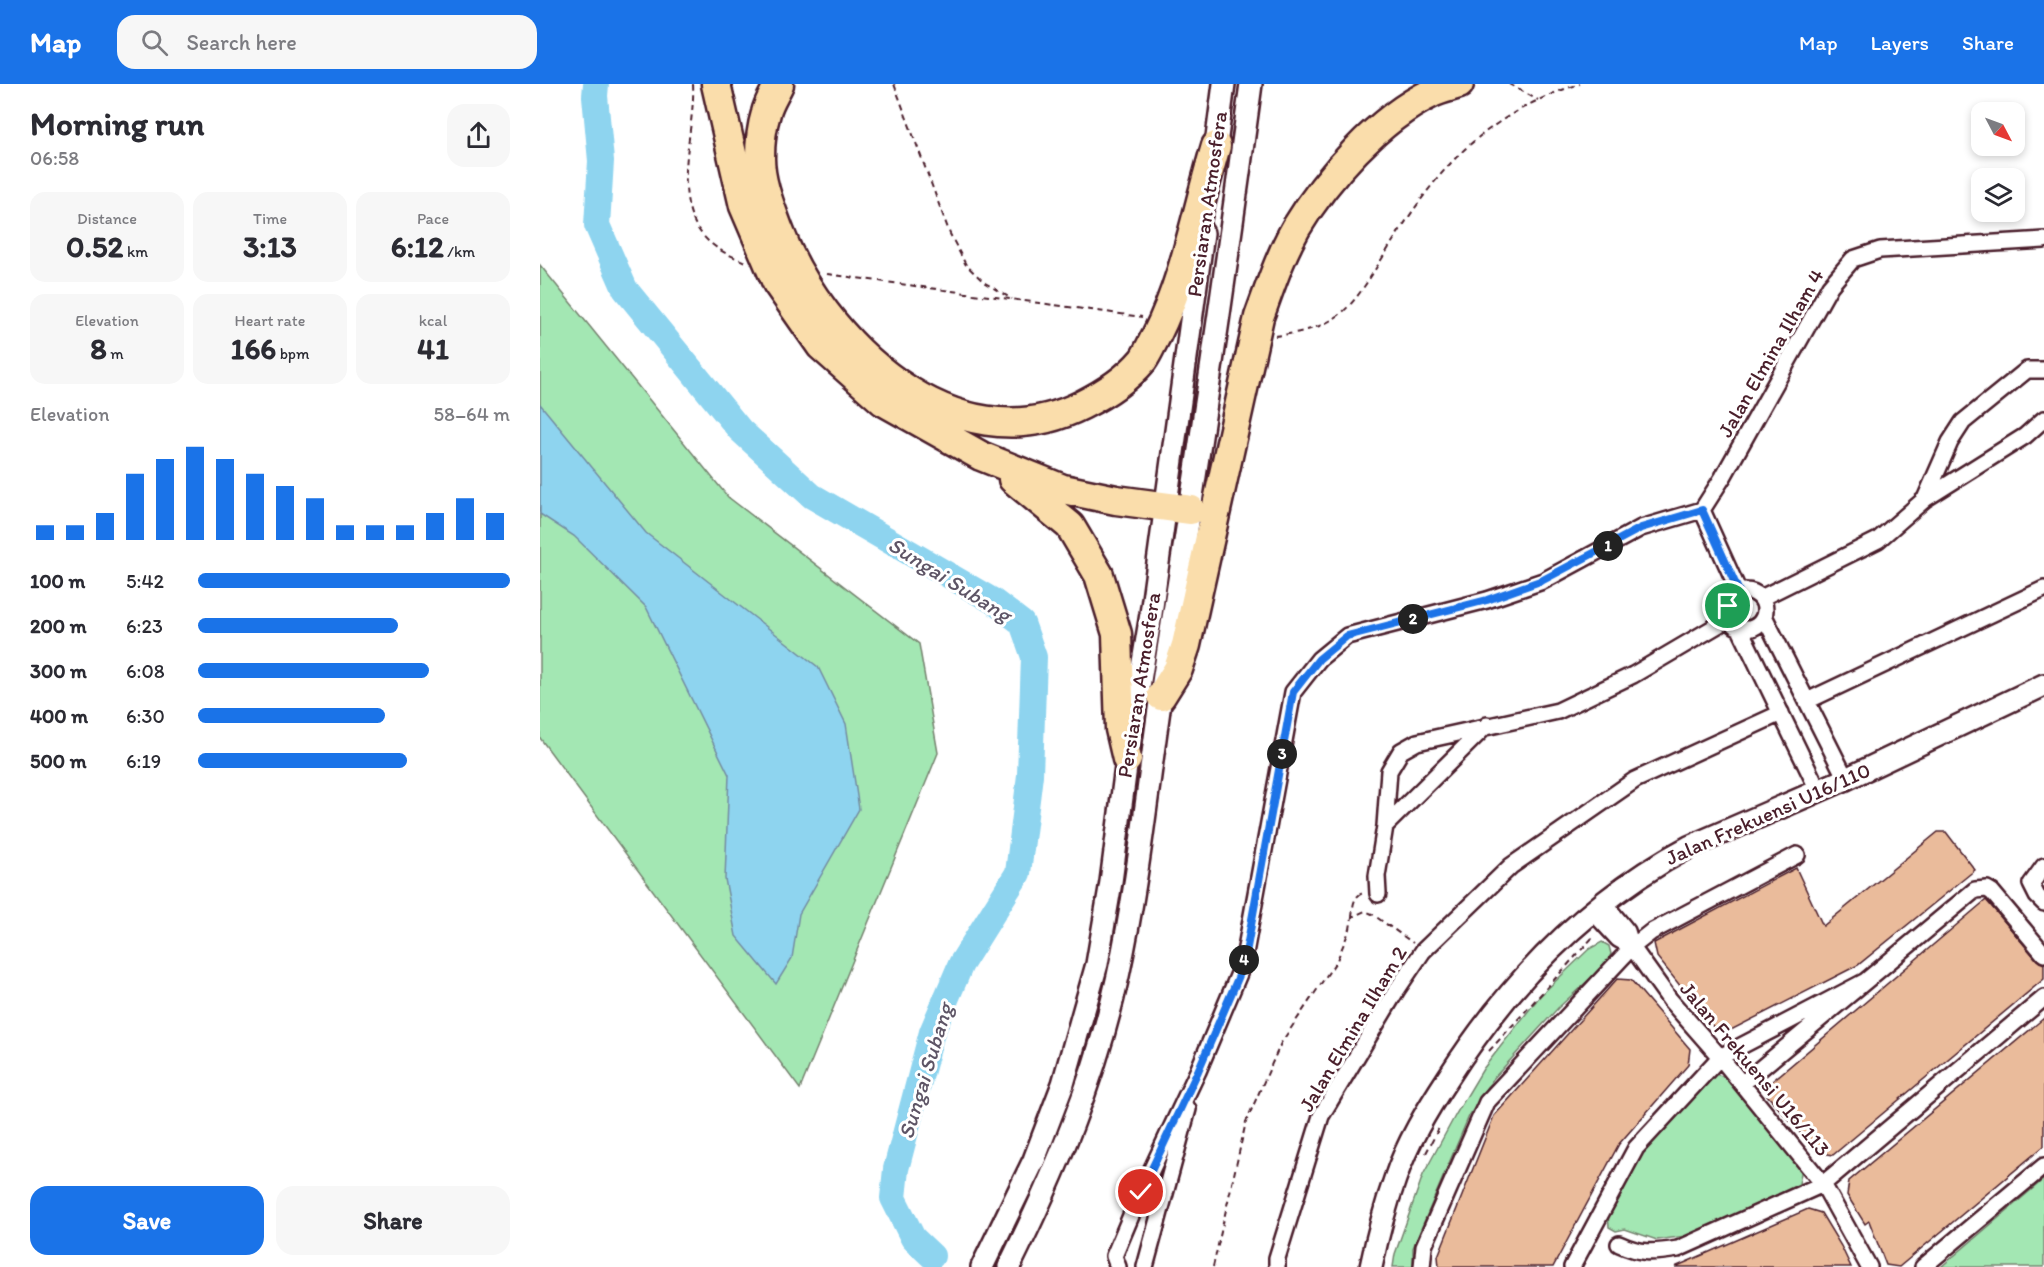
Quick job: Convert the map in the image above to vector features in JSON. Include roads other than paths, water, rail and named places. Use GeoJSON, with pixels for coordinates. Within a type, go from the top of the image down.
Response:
{"type":"FeatureCollection","features":[{"type":"Feature","properties":{"kind":"highway"},"geometry":{"type":"LineString","coordinates":[[716,84],[744,206],[777,284],[821,346],[883,402],[981,456],[1063,489],[1178,509]]}},
{"type":"Feature","properties":{"kind":"highway"},"geometry":{"type":"LineString","coordinates":[[779,84],[766,112],[760,158],[766,194],[788,255],[818,303],[854,347],[900,385],[938,408],[976,419],[1027,423],[1069,411],[1105,394],[1144,359],[1168,311],[1188,249],[1215,146]]}},
{"type":"Feature","properties":{"kind":"highway"},"geometry":{"type":"LineString","coordinates":[[1161,696],[1178,669],[1186,645],[1259,317],[1296,229],[1324,188],[1391,118],[1432,93],[1459,84]]}},
{"type":"Feature","properties":{"kind":"highway"},"geometry":{"type":"LineString","coordinates":[[981,456],[1029,491],[1070,526],[1099,575],[1117,634],[1120,729],[1127,759]]}},
{"type":"Feature","properties":{"kind":"main road","name":"Persiaran Atmosfera"},"geometry":{"type":"LineString","coordinates":[[1010,1267],[1047,1189],[1087,1089],[1117,979],[1133,901],[1161,696],[1215,146],[1224,86]]}},
{"type":"Feature","properties":{"kind":"main road","name":"Persiaran Atmosfera"},"geometry":{"type":"LineString","coordinates":[[982,1267],[1034,1160],[1063,1084],[1097,964],[1112,882],[1127,759],[1151,614],[1178,509],[1251,86]]}},
{"type":"Feature","properties":{"kind":"main road","name":"Jalan Frekuensi U16/110"},"geometry":{"type":"LineString","coordinates":[[1371,1267],[1395,1178],[1424,1114],[1488,1019],[1541,958],[1601,914],[1634,879],[1689,847],[1846,779],[2044,685]]}},
{"type":"Feature","properties":{"kind":"street","name":"Jalan Elmina Ilham 4"},"geometry":{"type":"LineString","coordinates":[[1702,510],[1723,477],[1830,286],[1853,259],[1880,250],[2044,240]]}},
{"type":"Feature","properties":{"kind":"street"},"geometry":{"type":"LineString","coordinates":[[1925,499],[1950,442],[1964,422],[2027,370],[2044,370]]}},
{"type":"Feature","properties":{"kind":"street"},"geometry":{"type":"LineString","coordinates":[[1761,598],[1878,540],[1925,499],[2025,436],[2044,419]]}},
{"type":"Feature","properties":{"kind":"street"},"geometry":{"type":"LineString","coordinates":[[1118,1267],[1114,1256],[1244,964],[1293,692],[1319,659],[1347,636],[1487,600],[1543,580],[1641,528],[1702,510],[1739,592]]}},
{"type":"Feature","properties":{"kind":"street"},"geometry":{"type":"LineString","coordinates":[[1807,701],[2044,590]]}},
{"type":"Feature","properties":{"kind":"street"},"geometry":{"type":"LineString","coordinates":[[1818,790],[1728,613],[1730,601],[1739,592],[1751,591],[1761,598],[1764,604],[1764,616],[1846,779]]}},
{"type":"Feature","properties":{"kind":"street"},"geometry":{"type":"LineString","coordinates":[[1734,623],[1745,628],[1756,626],[1764,616]]}},
{"type":"Feature","properties":{"kind":"street"},"geometry":{"type":"LineString","coordinates":[[1378,894],[1377,876],[1385,826],[1389,771],[1401,751],[1416,742],[1558,711],[1734,623]]}},
{"type":"Feature","properties":{"kind":"street","name":"Jalan Elmina Ilham 2"},"geometry":{"type":"LineString","coordinates":[[1276,1267],[1321,1116],[1396,991],[1423,951],[1511,866],[1635,780],[1780,713]]}},
{"type":"Feature","properties":{"kind":"street"},"geometry":{"type":"LineString","coordinates":[[1385,826],[1487,725]]}},
{"type":"Feature","properties":{"kind":"street"},"geometry":{"type":"LineString","coordinates":[[1422,1267],[1424,1246],[1487,1102],[1632,947],[1651,932],[1797,855]]}},
{"type":"Feature","properties":{"kind":"street"},"geometry":{"type":"LineString","coordinates":[[2044,866],[2031,884],[2037,896],[2044,903]]}},
{"type":"Feature","properties":{"kind":"street"},"geometry":{"type":"LineString","coordinates":[[1742,1084],[1975,890],[1987,889],[1992,892],[2044,954]]}},
{"type":"Feature","properties":{"kind":"street"},"geometry":{"type":"LineString","coordinates":[[1601,914],[1618,939],[1632,947]]}},
{"type":"Feature","properties":{"kind":"street","name":"Jalan Frekuensi U16/113"},"geometry":{"type":"LineString","coordinates":[[1601,914],[1628,932],[1632,947],[1670,1000],[1720,1057],[1823,1184],[1869,1267]]}},
{"type":"Feature","properties":{"kind":"street"},"geometry":{"type":"LineString","coordinates":[[1572,1267],[1636,1148],[1720,1057],[1864,982]]}},
{"type":"Feature","properties":{"kind":"street"},"geometry":{"type":"LineString","coordinates":[[1618,1244],[1636,1252],[1652,1253],[1678,1249],[1823,1184],[2044,999]]}},
{"type":"Feature","properties":{"kind":"street"},"geometry":{"type":"LineString","coordinates":[[1145,1267],[1198,1071]]}},
{"type":"Feature","properties":{"kind":"street"},"geometry":{"type":"LineString","coordinates":[[1923,1267],[2044,1166]]}},
{"type":"Feature","properties":{"kind":"water"},"geometry":{"type":"Polygon","coordinates":[[[540,404],[646,533],[818,667],[846,724],[859,809],[799,914],[792,958],[776,984],[736,936],[725,879],[729,775],[646,607],[574,536],[540,514],[540,404]]]}},
{"type":"Feature","properties":{"kind":"waterway","name":"Sungai Subang"},"geometry":{"type":"LineString","coordinates":[[596,84],[601,161],[597,225],[625,289],[740,430],[812,496],[993,601],[1022,623],[1034,657],[1030,775],[1018,873],[961,964],[932,1032],[896,1169],[893,1198],[913,1238],[932,1256]]}}]}
